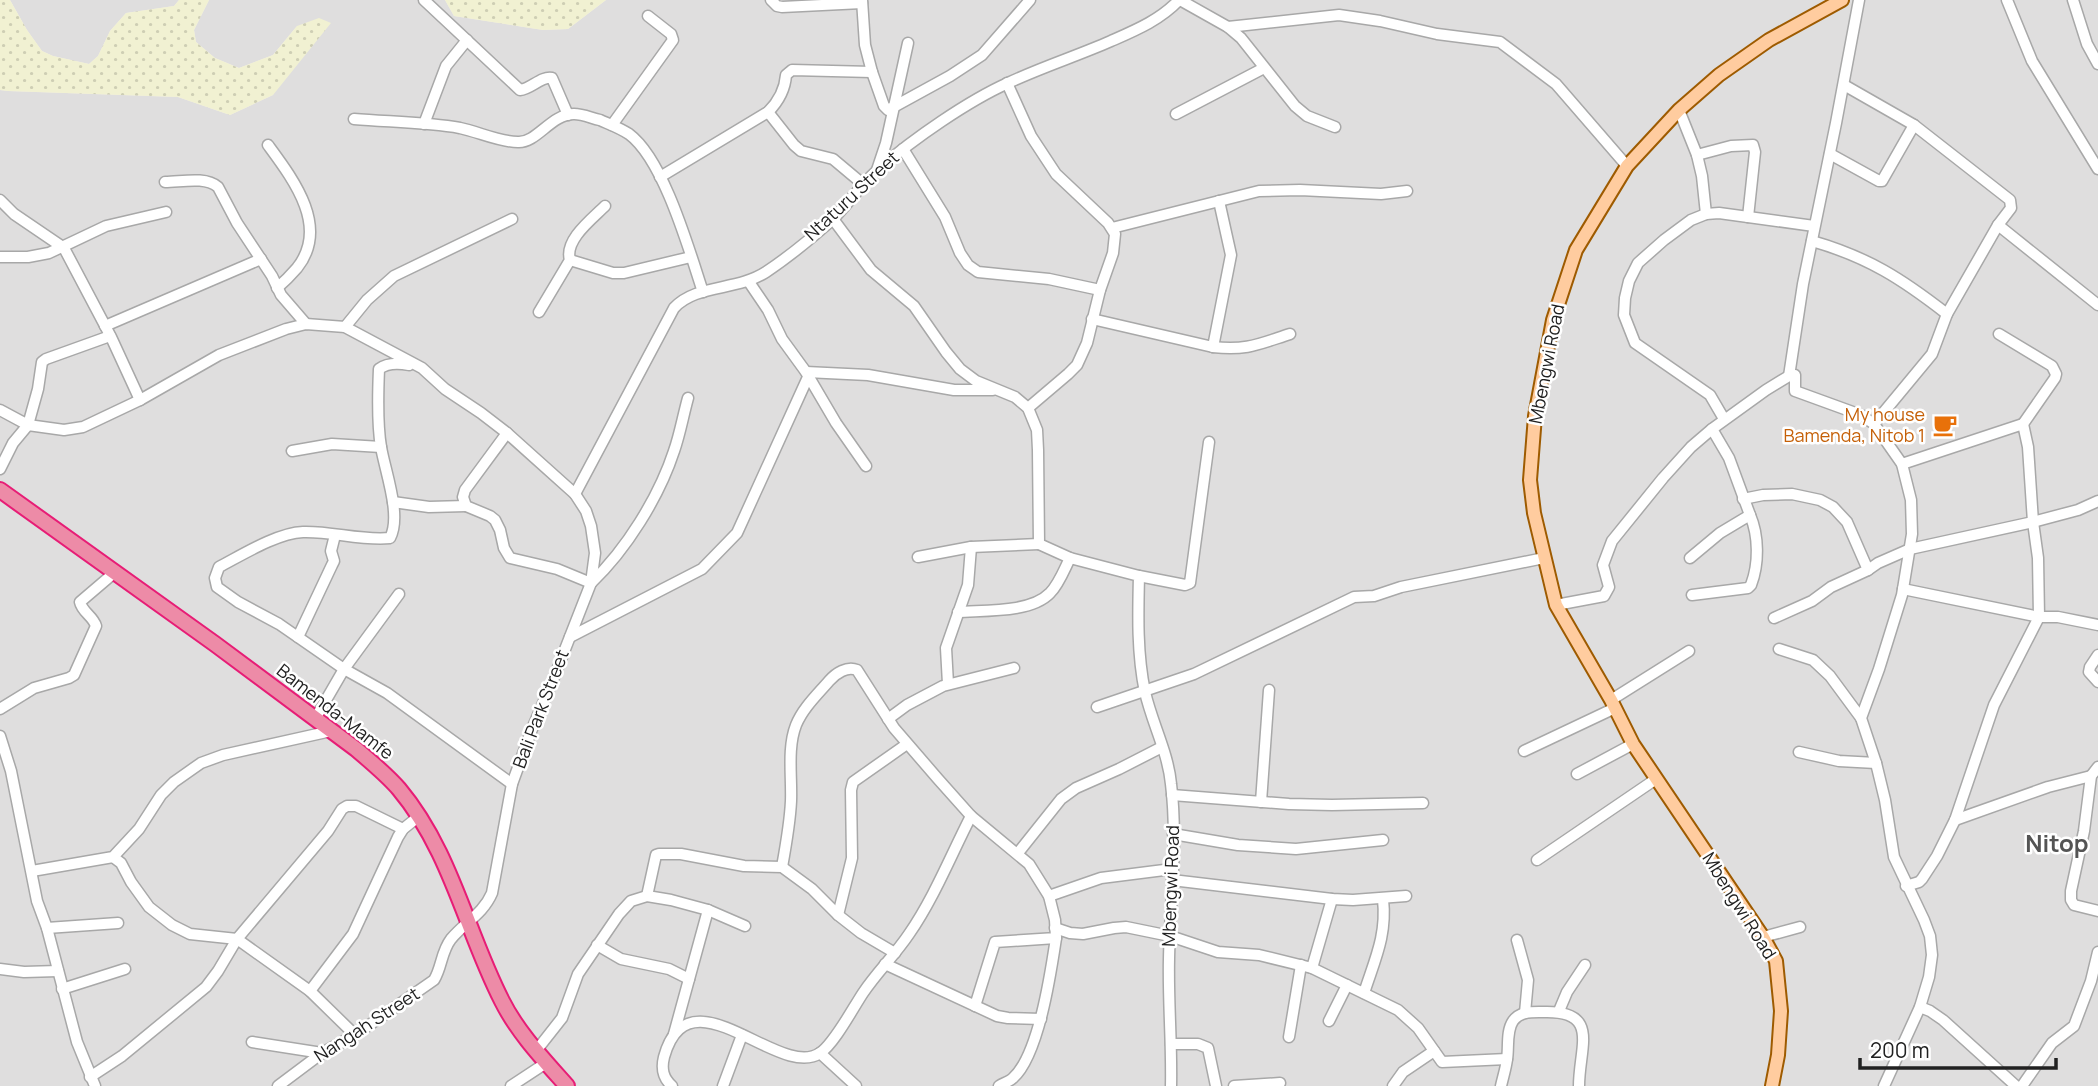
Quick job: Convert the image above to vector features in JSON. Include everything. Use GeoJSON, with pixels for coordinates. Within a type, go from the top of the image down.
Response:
{"type":"FeatureCollection","features":[{"type":"Feature","properties":{"kind":"highway","name":"Bamenda-Mamfe"},"geometry":{"type":"LineString","coordinates":[[0,490],[316,719],[377,767],[400,790],[434,842],[503,1003],[536,1051],[568,1086]]}},
{"type":"Feature","properties":{"kind":"main road","name":"Mbengwi Road"},"geometry":{"type":"LineString","coordinates":[[1772,1086],[1778,1055],[1781,1011],[1776,961],[1763,937],[1633,744],[1556,605],[1534,513],[1530,480],[1535,416],[1553,320],[1577,250],[1627,166],[1679,110],[1719,75],[1769,40],[1842,0]]}},
{"type":"Feature","properties":{"kind":"street"},"geometry":{"type":"LineString","coordinates":[[424,0],[520,90],[547,77],[552,78],[568,115]]}},
{"type":"Feature","properties":{"kind":"street"},"geometry":{"type":"LineString","coordinates":[[771,0],[782,7],[862,1],[865,45],[884,106],[888,110],[982,55],[1030,0]]}},
{"type":"Feature","properties":{"kind":"street"},"geometry":{"type":"LineString","coordinates":[[1179,0],[1228,27],[1241,38],[1295,106],[1307,116],[1335,127]]}},
{"type":"Feature","properties":{"kind":"street","name":"Ntaturu Street"},"geometry":{"type":"LineString","coordinates":[[575,495],[680,301],[703,292],[749,282],[767,271],[832,219],[877,170],[960,110],[1007,83],[1146,26],[1179,0]]}},
{"type":"Feature","properties":{"kind":"street"},"geometry":{"type":"LineString","coordinates":[[1789,376],[1803,284],[1859,0]]}},
{"type":"Feature","properties":{"kind":"street"},"geometry":{"type":"LineString","coordinates":[[2007,0],[2032,61],[2098,169]]}},
{"type":"Feature","properties":{"kind":"street"},"geometry":{"type":"LineString","coordinates":[[2073,0],[2087,44],[2098,64]]}},
{"type":"Feature","properties":{"kind":"street"},"geometry":{"type":"LineString","coordinates":[[1228,27],[1339,15],[1437,34],[1500,42],[1556,84],[1627,166]]}},
{"type":"Feature","properties":{"kind":"street"},"geometry":{"type":"LineString","coordinates":[[612,125],[673,40],[671,34],[648,16]]}},
{"type":"Feature","properties":{"kind":"street"},"geometry":{"type":"LineString","coordinates":[[424,124],[446,66],[467,40]]}},
{"type":"Feature","properties":{"kind":"street"},"geometry":{"type":"LineString","coordinates":[[877,170],[886,143],[908,43]]}},
{"type":"Feature","properties":{"kind":"street"},"geometry":{"type":"LineString","coordinates":[[1176,114],[1264,68]]}},
{"type":"Feature","properties":{"kind":"street"},"geometry":{"type":"LineString","coordinates":[[660,177],[768,112],[785,86],[786,75],[792,70],[872,72]]}},
{"type":"Feature","properties":{"kind":"street"},"geometry":{"type":"LineString","coordinates":[[1007,83],[1031,136],[1056,174],[1115,234],[1113,253],[1100,290],[1087,343],[1077,365],[1028,408]]}},
{"type":"Feature","properties":{"kind":"street"},"geometry":{"type":"LineString","coordinates":[[1844,85],[1914,125],[2010,200],[2011,208],[1998,225],[1947,314],[1932,354],[1874,424]]}},
{"type":"Feature","properties":{"kind":"street"},"geometry":{"type":"LineString","coordinates":[[1679,110],[1697,155],[1706,214]]}},
{"type":"Feature","properties":{"kind":"street"},"geometry":{"type":"LineString","coordinates":[[768,112],[801,151],[833,159],[864,185]]}},
{"type":"Feature","properties":{"kind":"street"},"geometry":{"type":"LineString","coordinates":[[354,119],[459,128],[517,142],[528,140],[551,122],[568,115],[588,116],[612,125],[629,134],[652,162],[703,292]]}},
{"type":"Feature","properties":{"kind":"street"},"geometry":{"type":"LineString","coordinates":[[1830,154],[1882,181],[1914,125]]}},
{"type":"Feature","properties":{"kind":"street"},"geometry":{"type":"LineString","coordinates":[[268,145],[300,194],[309,219],[308,246],[304,256],[298,267],[277,288]]}},
{"type":"Feature","properties":{"kind":"street"},"geometry":{"type":"LineString","coordinates":[[1697,155],[1731,146],[1753,145],[1755,152],[1748,216]]}},
{"type":"Feature","properties":{"kind":"street"},"geometry":{"type":"LineString","coordinates":[[903,149],[945,217],[968,265],[978,272],[1049,279],[1100,290]]}},
{"type":"Feature","properties":{"kind":"street"},"geometry":{"type":"LineString","coordinates":[[165,182],[202,181],[218,187],[277,288],[306,324]]}},
{"type":"Feature","properties":{"kind":"street"},"geometry":{"type":"LineString","coordinates":[[1112,228],[1259,191],[1381,194],[1407,191]]}},
{"type":"Feature","properties":{"kind":"street"},"geometry":{"type":"LineString","coordinates":[[0,200],[14,214],[64,248],[108,331],[140,400]]}},
{"type":"Feature","properties":{"kind":"street"},"geometry":{"type":"LineString","coordinates":[[1213,347],[1231,255],[1219,201]]}},
{"type":"Feature","properties":{"kind":"street"},"geometry":{"type":"LineString","coordinates":[[539,312],[570,260],[570,248],[577,236],[605,206]]}},
{"type":"Feature","properties":{"kind":"street"},"geometry":{"type":"LineString","coordinates":[[0,257],[27,257],[49,253],[106,226],[166,212]]}},
{"type":"Feature","properties":{"kind":"street"},"geometry":{"type":"LineString","coordinates":[[1724,419],[1710,395],[1635,343],[1623,315],[1629,281],[1638,263],[1691,220],[1706,214],[1748,216],[1814,226]]}},
{"type":"Feature","properties":{"kind":"street"},"geometry":{"type":"LineString","coordinates":[[345,327],[367,300],[394,276],[512,219]]}},
{"type":"Feature","properties":{"kind":"street"},"geometry":{"type":"LineString","coordinates":[[832,219],[871,270],[914,306],[960,369],[976,381],[1015,397],[1028,408],[1037,430],[1039,544]]}},
{"type":"Feature","properties":{"kind":"street"},"geometry":{"type":"LineString","coordinates":[[1998,225],[2098,305]]}},
{"type":"Feature","properties":{"kind":"street"},"geometry":{"type":"LineString","coordinates":[[1812,241],[1870,262],[1914,288],[1947,314]]}},
{"type":"Feature","properties":{"kind":"street"},"geometry":{"type":"LineString","coordinates":[[570,260],[613,273],[624,273],[691,257]]}},
{"type":"Feature","properties":{"kind":"street"},"geometry":{"type":"LineString","coordinates":[[0,469],[13,443],[28,425],[42,362],[261,259]]}},
{"type":"Feature","properties":{"kind":"street"},"geometry":{"type":"LineString","coordinates":[[749,282],[768,310],[782,339],[866,466]]}},
{"type":"Feature","properties":{"kind":"street"},"geometry":{"type":"LineString","coordinates":[[1092,319],[1213,347],[1246,348],[1290,334]]}},
{"type":"Feature","properties":{"kind":"street"},"geometry":{"type":"LineString","coordinates":[[0,410],[28,425],[64,430],[83,427],[140,400],[219,355],[286,329],[306,324],[345,327],[422,368],[445,389],[507,433],[575,495]]}},
{"type":"Feature","properties":{"kind":"street"},"geometry":{"type":"LineString","coordinates":[[1902,464],[2024,424],[2055,379],[2055,370],[1999,334]]}},
{"type":"Feature","properties":{"kind":"street"},"geometry":{"type":"LineString","coordinates":[[422,368],[398,363],[379,369],[381,447],[393,502],[393,528],[390,538],[306,532],[290,534],[219,567],[216,573],[217,587],[238,602],[279,624],[344,669],[387,693],[512,784]]}},
{"type":"Feature","properties":{"kind":"street"},"geometry":{"type":"LineString","coordinates":[[807,374],[867,374],[954,390],[994,390]]}},
{"type":"Feature","properties":{"kind":"street"},"geometry":{"type":"LineString","coordinates":[[570,637],[702,569],[723,549],[737,533],[807,374]]}},
{"type":"Feature","properties":{"kind":"street"},"geometry":{"type":"LineString","coordinates":[[1556,605],[1604,596],[1609,587],[1603,565],[1612,541],[1663,478],[1691,447],[1724,419],[1766,390],[1795,375],[1795,391],[1861,415],[1874,424],[1902,464],[1912,500],[1912,534],[1903,589],[1861,718]]}},
{"type":"Feature","properties":{"kind":"street"},"geometry":{"type":"LineString","coordinates":[[393,502],[429,507],[466,506],[495,520],[510,558],[557,569],[591,583],[622,550],[663,479],[674,452],[688,398]]}},
{"type":"Feature","properties":{"kind":"street"},"geometry":{"type":"LineString","coordinates":[[1906,886],[1922,879],[1955,820],[1994,705],[2039,617],[2038,558],[2032,522],[2028,447],[2024,424]]}},
{"type":"Feature","properties":{"kind":"street"},"geometry":{"type":"LineString","coordinates":[[1692,595],[1748,588],[1751,585],[1757,546],[1755,527],[1729,458],[1712,429]]}},
{"type":"Feature","properties":{"kind":"street"},"geometry":{"type":"LineString","coordinates":[[466,506],[463,497],[465,490],[507,433]]}},
{"type":"Feature","properties":{"kind":"street"},"geometry":{"type":"LineString","coordinates":[[918,557],[971,547],[1039,544],[1070,558],[1185,585],[1190,583],[1209,442]]}},
{"type":"Feature","properties":{"kind":"street"},"geometry":{"type":"LineString","coordinates":[[292,451],[332,444],[381,447]]}},
{"type":"Feature","properties":{"kind":"street"},"geometry":{"type":"LineString","coordinates":[[1743,499],[1792,494],[1820,500],[1833,507],[1847,522],[1868,570]]}},
{"type":"Feature","properties":{"kind":"street","name":"Bali Park Street"},"geometry":{"type":"LineString","coordinates":[[469,923],[483,909],[492,893],[512,784],[591,583],[594,540],[586,511],[575,495]]}},
{"type":"Feature","properties":{"kind":"street"},"geometry":{"type":"LineString","coordinates":[[1774,618],[1812,601],[1831,587],[1878,563],[1910,550],[2032,522],[2078,510],[2098,501]]}},
{"type":"Feature","properties":{"kind":"street"},"geometry":{"type":"LineString","coordinates":[[1690,558],[1720,533],[1750,515]]}},
{"type":"Feature","properties":{"kind":"street"},"geometry":{"type":"LineString","coordinates":[[298,637],[334,561],[331,551],[335,534]]}},
{"type":"Feature","properties":{"kind":"street"},"geometry":{"type":"LineString","coordinates":[[948,684],[946,648],[970,578],[971,547]]}},
{"type":"Feature","properties":{"kind":"street"},"geometry":{"type":"LineString","coordinates":[[958,612],[1023,607],[1041,601],[1058,583],[1070,558]]}},
{"type":"Feature","properties":{"kind":"street"},"geometry":{"type":"LineString","coordinates":[[1097,707],[1181,679],[1219,663],[1354,597],[1374,596],[1401,587],[1544,558]]}},
{"type":"Feature","properties":{"kind":"street"},"geometry":{"type":"LineString","coordinates":[[0,709],[34,688],[74,675],[96,626],[80,602],[114,573]]}},
{"type":"Feature","properties":{"kind":"street","name":"Mbengwi Road"},"geometry":{"type":"LineString","coordinates":[[1139,576],[1138,637],[1145,690],[1171,780],[1174,834],[1170,936],[1171,1086]]}},
{"type":"Feature","properties":{"kind":"street"},"geometry":{"type":"LineString","coordinates":[[1903,589],[2039,617],[2058,617],[2098,625]]}},
{"type":"Feature","properties":{"kind":"street"},"geometry":{"type":"LineString","coordinates":[[316,719],[344,669],[399,594]]}},
{"type":"Feature","properties":{"kind":"street"},"geometry":{"type":"LineString","coordinates":[[1779,649],[1813,660],[1830,676],[1861,718],[1876,763],[1895,857],[1930,936],[1932,955],[1929,977],[1920,1007],[1884,1086]]}},
{"type":"Feature","properties":{"kind":"street"},"geometry":{"type":"LineString","coordinates":[[1524,751],[1613,704],[1689,651]]}},
{"type":"Feature","properties":{"kind":"street"},"geometry":{"type":"LineString","coordinates":[[2098,655],[2089,672],[2098,682]]}},
{"type":"Feature","properties":{"kind":"street"},"geometry":{"type":"LineString","coordinates":[[782,867],[791,802],[796,724],[808,704],[833,677],[851,668],[857,670],[907,744],[971,816],[1018,853],[1038,876],[1049,896],[1056,933],[1041,1019],[1023,1066],[1012,1079],[999,1086]]}},
{"type":"Feature","properties":{"kind":"street"},"geometry":{"type":"LineString","coordinates":[[888,719],[907,705],[948,684],[1014,668]]}},
{"type":"Feature","properties":{"kind":"street"},"geometry":{"type":"LineString","coordinates":[[1262,802],[1269,690]]}},
{"type":"Feature","properties":{"kind":"street"},"geometry":{"type":"LineString","coordinates":[[32,871],[113,858],[139,830],[161,795],[201,763],[223,755],[331,731]]}},
{"type":"Feature","properties":{"kind":"street"},"geometry":{"type":"LineString","coordinates":[[0,736],[11,771],[37,901],[47,928],[77,1042],[92,1081],[206,987],[237,939],[328,831],[342,809],[356,806],[403,829]]}},
{"type":"Feature","properties":{"kind":"street"},"geometry":{"type":"LineString","coordinates":[[838,915],[852,858],[853,782],[907,744]]}},
{"type":"Feature","properties":{"kind":"street"},"geometry":{"type":"LineString","coordinates":[[1577,774],[1633,744]]}},
{"type":"Feature","properties":{"kind":"street"},"geometry":{"type":"LineString","coordinates":[[1018,853],[1060,799],[1076,788],[1162,747]]}},
{"type":"Feature","properties":{"kind":"street"},"geometry":{"type":"LineString","coordinates":[[1799,752],[1839,761],[1876,763]]}},
{"type":"Feature","properties":{"kind":"street"},"geometry":{"type":"LineString","coordinates":[[1955,820],[2095,772],[2071,900],[2079,908],[2098,911]]}},
{"type":"Feature","properties":{"kind":"street"},"geometry":{"type":"LineString","coordinates":[[1537,860],[1656,779]]}},
{"type":"Feature","properties":{"kind":"street"},"geometry":{"type":"LineString","coordinates":[[1172,796],[1332,805],[1423,803]]}},
{"type":"Feature","properties":{"kind":"street"},"geometry":{"type":"LineString","coordinates":[[674,1034],[686,1026],[701,1022],[720,1024],[789,1056],[804,1057],[820,1053],[920,917],[971,816]]}},
{"type":"Feature","properties":{"kind":"street"},"geometry":{"type":"LineString","coordinates":[[310,991],[353,934],[403,829],[418,817]]}},
{"type":"Feature","properties":{"kind":"street"},"geometry":{"type":"LineString","coordinates":[[1174,834],[1238,845],[1296,849],[1383,840]]}},
{"type":"Feature","properties":{"kind":"street"},"geometry":{"type":"LineString","coordinates":[[647,896],[656,855],[659,854],[681,854],[744,866],[782,867],[812,889],[838,915],[895,953]]}},
{"type":"Feature","properties":{"kind":"street"},"geometry":{"type":"LineString","coordinates":[[113,858],[121,863],[149,907],[172,925],[190,934],[237,939],[310,991],[355,1035]]}},
{"type":"Feature","properties":{"kind":"street"},"geometry":{"type":"LineString","coordinates":[[1049,896],[1101,878],[1172,869]]}},
{"type":"Feature","properties":{"kind":"street"},"geometry":{"type":"LineString","coordinates":[[1172,880],[1332,899],[1406,896]]}},
{"type":"Feature","properties":{"kind":"street"},"geometry":{"type":"LineString","coordinates":[[536,1051],[562,1018],[575,980],[626,905],[647,896],[708,910],[746,926]]}},
{"type":"Feature","properties":{"kind":"street"},"geometry":{"type":"LineString","coordinates":[[1312,968],[1332,899]]}},
{"type":"Feature","properties":{"kind":"street"},"geometry":{"type":"LineString","coordinates":[[1364,993],[1384,934],[1383,899]]}},
{"type":"Feature","properties":{"kind":"street"},"geometry":{"type":"LineString","coordinates":[[672,1086],[663,1074],[663,1063],[674,1034],[708,910]]}},
{"type":"Feature","properties":{"kind":"street"},"geometry":{"type":"LineString","coordinates":[[47,928],[118,923]]}},
{"type":"Feature","properties":{"kind":"street","name":"Nangah Street"},"geometry":{"type":"LineString","coordinates":[[278,1086],[322,1053],[355,1035],[434,981],[449,941],[469,923]]}},
{"type":"Feature","properties":{"kind":"street"},"geometry":{"type":"LineString","coordinates":[[1763,937],[1800,927]]}},
{"type":"Feature","properties":{"kind":"street"},"geometry":{"type":"LineString","coordinates":[[975,1006],[995,942],[1056,933],[1083,934],[1126,928],[1170,936],[1218,952],[1259,955],[1312,968],[1388,1003],[1418,1028],[1444,1062],[1507,1059]]}},
{"type":"Feature","properties":{"kind":"street"},"geometry":{"type":"LineString","coordinates":[[1517,940],[1528,980],[1525,1013]]}},
{"type":"Feature","properties":{"kind":"street"},"geometry":{"type":"LineString","coordinates":[[597,945],[621,959],[668,969],[689,978]]}},
{"type":"Feature","properties":{"kind":"street"},"geometry":{"type":"LineString","coordinates":[[2022,1086],[2052,1043],[2074,1026],[2091,981],[2098,952]]}},
{"type":"Feature","properties":{"kind":"street"},"geometry":{"type":"LineString","coordinates":[[885,964],[975,1006],[1008,1018],[1041,1019]]}},
{"type":"Feature","properties":{"kind":"street"},"geometry":{"type":"LineString","coordinates":[[1289,1037],[1301,965]]}},
{"type":"Feature","properties":{"kind":"street"},"geometry":{"type":"LineString","coordinates":[[1559,1012],[1567,992],[1585,965]]}},
{"type":"Feature","properties":{"kind":"street"},"geometry":{"type":"LineString","coordinates":[[0,969],[24,972],[58,971]]}},
{"type":"Feature","properties":{"kind":"street"},"geometry":{"type":"LineString","coordinates":[[62,989],[125,969]]}},
{"type":"Feature","properties":{"kind":"street"},"geometry":{"type":"LineString","coordinates":[[1329,1021],[1347,985]]}},
{"type":"Feature","properties":{"kind":"street"},"geometry":{"type":"LineString","coordinates":[[1920,1007],[1942,1020],[2016,1086]]}},
{"type":"Feature","properties":{"kind":"street"},"geometry":{"type":"LineString","coordinates":[[1501,1086],[1514,1019],[1525,1013],[1559,1012],[1569,1013],[1576,1018],[1583,1030],[1579,1086]]}},
{"type":"Feature","properties":{"kind":"street"},"geometry":{"type":"LineString","coordinates":[[723,1086],[742,1035]]}},
{"type":"Feature","properties":{"kind":"street"},"geometry":{"type":"LineString","coordinates":[[252,1042],[322,1053]]}},
{"type":"Feature","properties":{"kind":"street"},"geometry":{"type":"LineString","coordinates":[[1171,1044],[1198,1044],[1208,1048],[1216,1086]]}},
{"type":"Feature","properties":{"kind":"street"},"geometry":{"type":"LineString","coordinates":[[1393,1086],[1403,1072],[1434,1051]]}},
{"type":"Feature","properties":{"kind":"street"},"geometry":{"type":"LineString","coordinates":[[820,1053],[856,1086]]}},
{"type":"Feature","properties":{"kind":"street"},"geometry":{"type":"LineString","coordinates":[[511,1086],[546,1063]]}},
{"type":"Feature","properties":{"kind":"street"},"geometry":{"type":"LineString","coordinates":[[1234,1086],[1280,1083]]}},
{"type":"Feature","properties":{"kind":"shaded area"},"geometry":{"type":"Polygon","coordinates":[[[10,0],[179,0],[174,6],[126,13],[110,31],[98,56],[89,64],[42,51],[10,0]]]}},
{"type":"Feature","properties":{"kind":"shaded area"},"geometry":{"type":"Polygon","coordinates":[[[209,0],[445,0],[454,16],[543,30],[568,29],[606,0],[2098,0],[2098,1086],[0,1086],[0,90],[178,97],[230,115],[273,95],[297,26],[273,55],[239,68],[215,58],[196,42],[194,30],[209,0]]]}},
{"type":"Feature","properties":{"kind":"green space"},"geometry":{"type":"Polygon","coordinates":[[[0,0],[10,0],[42,51],[89,64],[98,56],[110,31],[126,13],[174,6],[179,0],[209,0],[194,30],[196,42],[215,58],[239,68],[273,55],[297,26],[319,18],[331,23],[273,95],[230,115],[178,97],[0,90],[0,0]]]}},
{"type":"Feature","properties":{"kind":"green space"},"geometry":{"type":"Polygon","coordinates":[[[445,0],[606,0],[568,29],[543,30],[454,16],[445,0]]]}},
{"type":"Feature","properties":{"kind":"place","name":"My house Bamenda, Nitob 1"},"geometry":{"type":"Point","coordinates":[1945,425]}},
{"type":"Feature","properties":{"kind":"district","name":"Nitop"},"geometry":{"type":"Point","coordinates":[2057,844]}}]}
